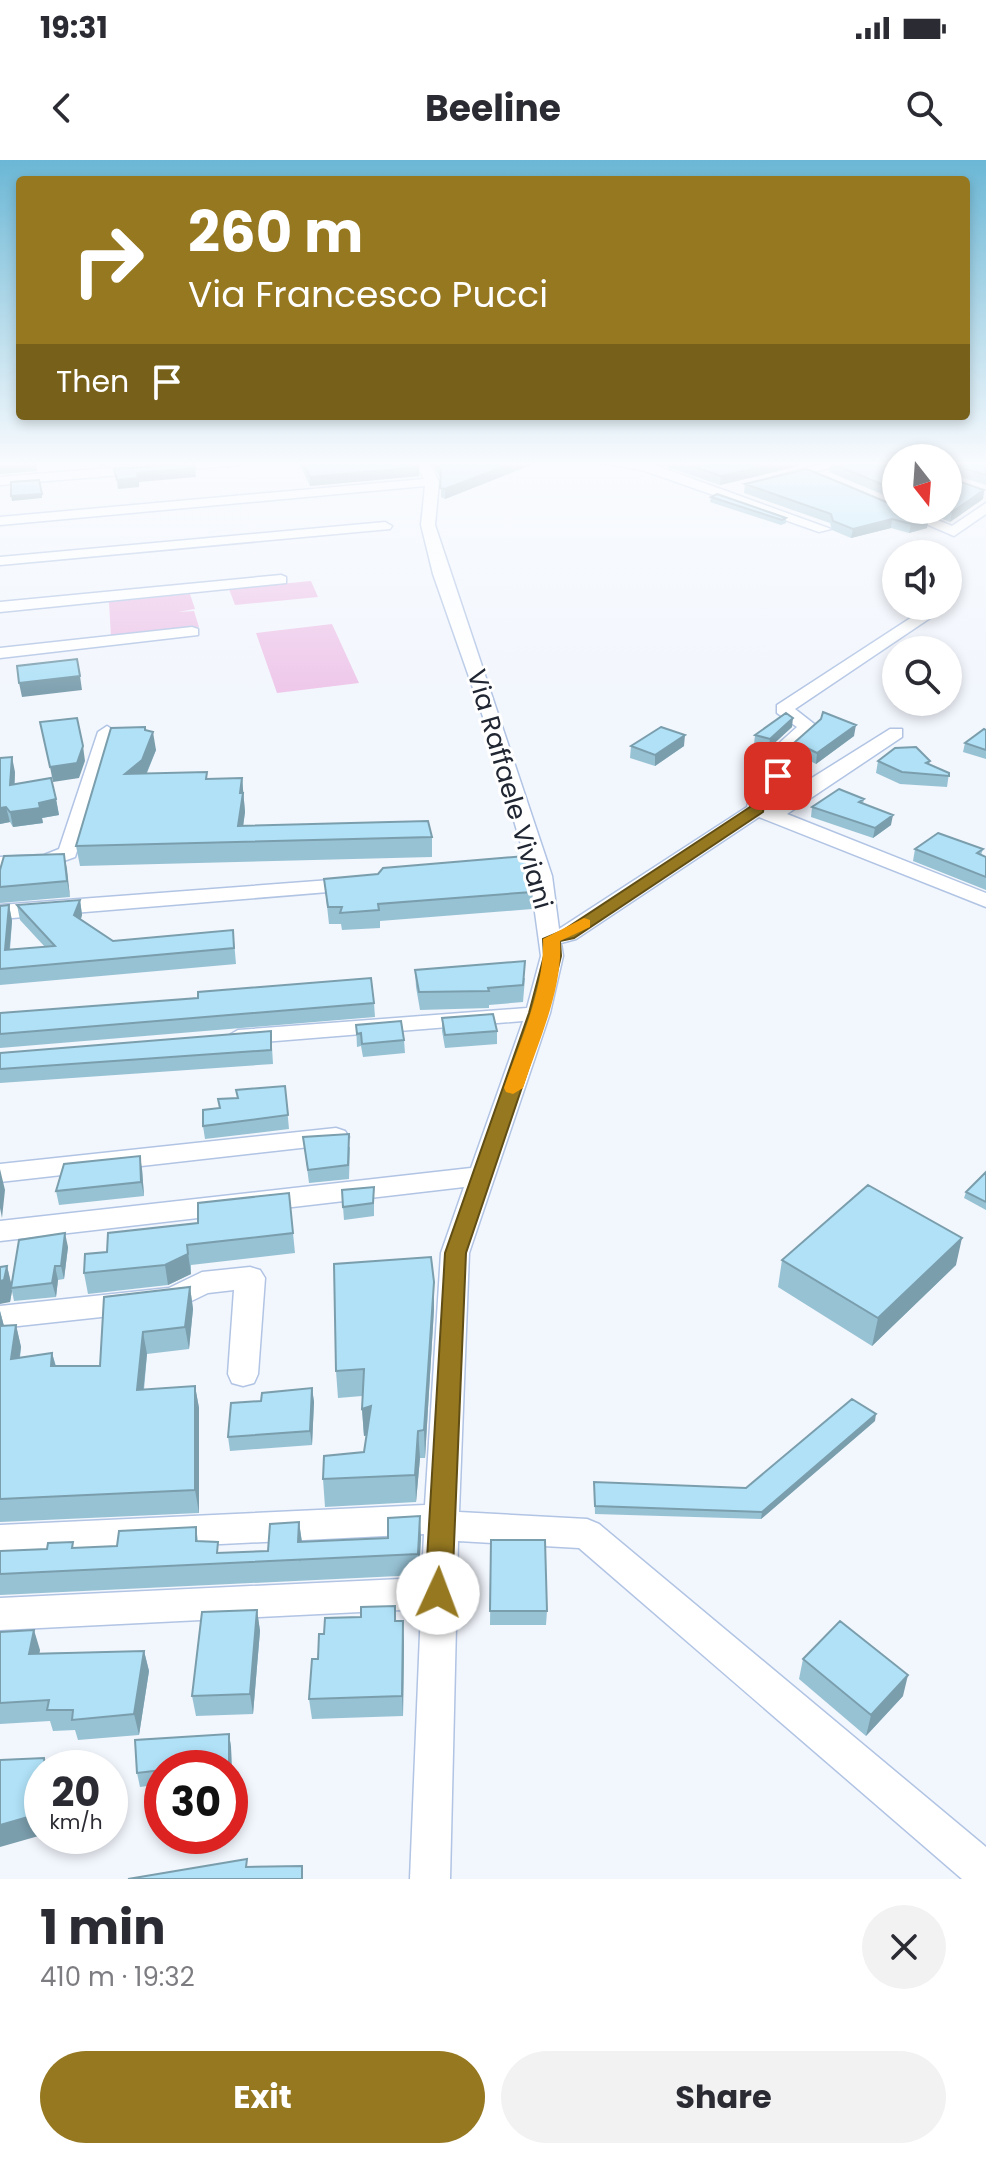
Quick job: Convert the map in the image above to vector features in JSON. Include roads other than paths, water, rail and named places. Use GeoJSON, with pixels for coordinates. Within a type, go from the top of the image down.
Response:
{"type":"FeatureCollection","features":[{"type":"Feature","properties":{"kind":"street"},"geometry":{"type":"LineString","coordinates":[[0,561],[218,541]]}},
{"type":"Feature","properties":{"kind":"street","name":"Via Raffaele Viviani"},"geometry":{"type":"LineString","coordinates":[[430,1879],[438,1593],[455,1253],[538,1013],[552,956],[541,876],[498,734],[432,541]]}},
{"type":"Feature","properties":{"kind":"street"},"geometry":{"type":"LineString","coordinates":[[0,607],[281,580]]}},
{"type":"Feature","properties":{"kind":"street"},"geometry":{"type":"LineString","coordinates":[[765,812],[759,790],[797,763],[775,755],[809,727],[783,709],[919,620]]}},
{"type":"Feature","properties":{"kind":"street"},"geometry":{"type":"LineString","coordinates":[[0,653],[192,632]]}},
{"type":"Feature","properties":{"kind":"street"},"geometry":{"type":"LineString","coordinates":[[0,863],[47,861],[68,853],[107,732]]}},
{"type":"Feature","properties":{"kind":"street"},"geometry":{"type":"LineString","coordinates":[[551,939],[568,934],[896,733]]}},
{"type":"Feature","properties":{"kind":"street"},"geometry":{"type":"LineString","coordinates":[[765,812],[986,901]]}},
{"type":"Feature","properties":{"kind":"street"},"geometry":{"type":"LineString","coordinates":[[0,912],[371,883]]}},
{"type":"Feature","properties":{"kind":"street"},"geometry":{"type":"LineString","coordinates":[[206,1039],[523,1014]]}},
{"type":"Feature","properties":{"kind":"street"},"geometry":{"type":"LineString","coordinates":[[0,1173],[348,1136]]}},
{"type":"Feature","properties":{"kind":"street"},"geometry":{"type":"LineString","coordinates":[[0,1231],[483,1176]]}},
{"type":"Feature","properties":{"kind":"street"},"geometry":{"type":"LineString","coordinates":[[0,1317],[175,1298],[202,1283],[250,1278],[243,1374]]}},
{"type":"Feature","properties":{"kind":"street"},"geometry":{"type":"LineString","coordinates":[[0,1540],[441,1522],[587,1534],[986,1873]]}},
{"type":"Feature","properties":{"kind":"street"},"geometry":{"type":"LineString","coordinates":[[0,1614],[438,1593]]}}]}
